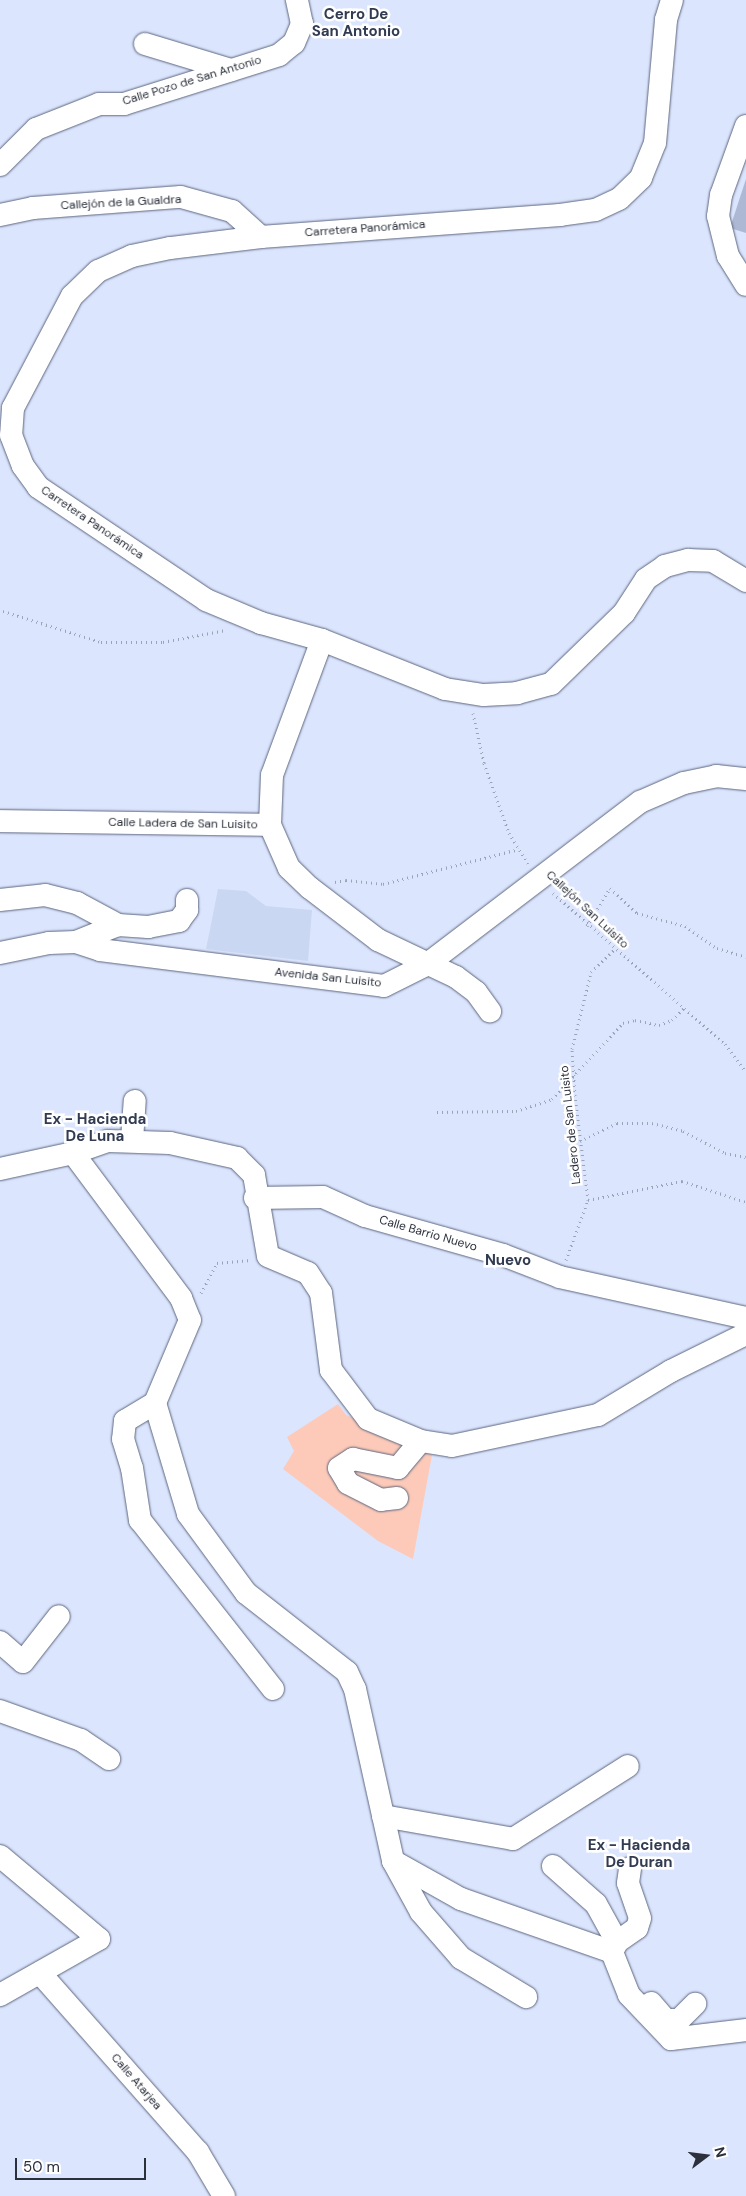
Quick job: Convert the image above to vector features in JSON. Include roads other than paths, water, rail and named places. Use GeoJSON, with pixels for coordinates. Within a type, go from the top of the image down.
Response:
{"type":"FeatureCollection","features":[{"type":"Feature","properties":{"kind":"street","name":"Calle Pozo de San Antonio"},"geometry":{"type":"LineString","coordinates":[[0,165],[36,129],[99,104],[124,104],[279,55],[294,43],[302,24],[297,0]]}},
{"type":"Feature","properties":{"kind":"street","name":"Carretera Panorámica"},"geometry":{"type":"LineString","coordinates":[[672,0],[666,20],[654,143],[641,178],[619,199],[595,210],[560,216],[261,237],[160,250],[132,256],[98,271],[72,296],[13,408],[11,435],[23,466],[38,487],[206,600],[261,623],[322,640],[445,689],[469,693],[517,693],[551,684],[624,613],[646,579],[665,566],[688,560],[713,561],[746,581]]}},
{"type":"Feature","properties":{"kind":"street"},"geometry":{"type":"LineString","coordinates":[[145,44],[231,70]]}},
{"type":"Feature","properties":{"kind":"street"},"geometry":{"type":"LineString","coordinates":[[746,126],[721,194],[718,216],[728,256],[746,285]]}},
{"type":"Feature","properties":{"kind":"street","name":"Callejón de la Gualdra"},"geometry":{"type":"LineString","coordinates":[[0,216],[33,208],[181,198],[232,211],[261,237]]}},
{"type":"Feature","properties":{"kind":"street"},"geometry":{"type":"LineString","coordinates":[[270,825],[272,775],[322,640]]}},
{"type":"Feature","properties":{"kind":"street","name":"Avenida San Luisito"},"geometry":{"type":"LineString","coordinates":[[0,953],[49,943],[76,942],[100,950],[384,986],[426,965],[640,802],[684,783],[716,776],[746,779]]}},
{"type":"Feature","properties":{"kind":"street","name":"Calle Ladera de San Luisito"},"geometry":{"type":"LineString","coordinates":[[0,821],[270,825],[289,868],[310,888],[378,940],[456,978],[476,992],[490,1011]]}},
{"type":"Feature","properties":{"kind":"street"},"geometry":{"type":"LineString","coordinates":[[0,900],[45,895],[77,903],[118,926]]}},
{"type":"Feature","properties":{"kind":"street"},"geometry":{"type":"LineString","coordinates":[[76,942],[118,926],[148,927],[179,921],[187,910],[187,900]]}},
{"type":"Feature","properties":{"kind":"street"},"geometry":{"type":"LineString","coordinates":[[132,1140],[135,1101]]}},
{"type":"Feature","properties":{"kind":"street"},"geometry":{"type":"LineString","coordinates":[[0,1169],[73,1153],[108,1141],[132,1140],[170,1143],[236,1158],[254,1175],[256,1198],[268,1256],[308,1273],[321,1293],[331,1370],[368,1419],[421,1441],[452,1446],[598,1415],[672,1372],[746,1334]]}},
{"type":"Feature","properties":{"kind":"street"},"geometry":{"type":"LineString","coordinates":[[73,1153],[180,1298],[190,1320],[154,1403],[125,1421],[123,1439],[132,1468],[140,1520],[273,1689]]}},
{"type":"Feature","properties":{"kind":"street","name":"Calle Barrio Nuevo"},"geometry":{"type":"LineString","coordinates":[[256,1198],[323,1197],[365,1216],[503,1254],[560,1277],[746,1318]]}},
{"type":"Feature","properties":{"kind":"street"},"geometry":{"type":"LineString","coordinates":[[154,1403],[188,1514],[246,1593],[347,1672],[355,1690],[393,1861],[420,1912],[461,1958],[526,1997]]}},
{"type":"Feature","properties":{"kind":"street"},"geometry":{"type":"LineString","coordinates":[[397,1498],[381,1500],[348,1483],[339,1468],[353,1459],[398,1468],[421,1441]]}},
{"type":"Feature","properties":{"kind":"street"},"geometry":{"type":"LineString","coordinates":[[0,1642],[23,1662],[59,1616]]}},
{"type":"Feature","properties":{"kind":"street"},"geometry":{"type":"LineString","coordinates":[[0,1711],[81,1740],[109,1759]]}},
{"type":"Feature","properties":{"kind":"street"},"geometry":{"type":"LineString","coordinates":[[383,1816],[512,1839],[628,1766]]}},
{"type":"Feature","properties":{"kind":"street"},"geometry":{"type":"LineString","coordinates":[[0,1856],[98,1939],[0,1995]]}},
{"type":"Feature","properties":{"kind":"street"},"geometry":{"type":"LineString","coordinates":[[393,1861],[461,1899],[615,1947]]}},
{"type":"Feature","properties":{"kind":"street"},"geometry":{"type":"LineString","coordinates":[[553,1866],[596,1904],[615,1947],[630,1995],[638,2006],[671,2039],[746,2030]]}},
{"type":"Feature","properties":{"kind":"street"},"geometry":{"type":"LineString","coordinates":[[615,1947],[637,1928],[640,1918],[628,1882],[630,1868]]}},
{"type":"Feature","properties":{"kind":"street","name":"Calle Atarjea"},"geometry":{"type":"LineString","coordinates":[[40,1972],[198,2152],[224,2196]]}},
{"type":"Feature","properties":{"kind":"street"},"geometry":{"type":"LineString","coordinates":[[626,1981],[666,2020],[679,2020],[695,2004]]}},
{"type":"Feature","properties":{"kind":"district","name":"Cerro De San Antonio"},"geometry":{"type":"Point","coordinates":[356,22]}},
{"type":"Feature","properties":{"kind":"district","name":"Ex - Hacienda De Luna"},"geometry":{"type":"Point","coordinates":[95,1128]}},
{"type":"Feature","properties":{"kind":"district","name":"Nuevo"},"geometry":{"type":"Point","coordinates":[508,1261]}},
{"type":"Feature","properties":{"kind":"district","name":"Ex - Hacienda De Duran"},"geometry":{"type":"Point","coordinates":[639,1854]}}]}
